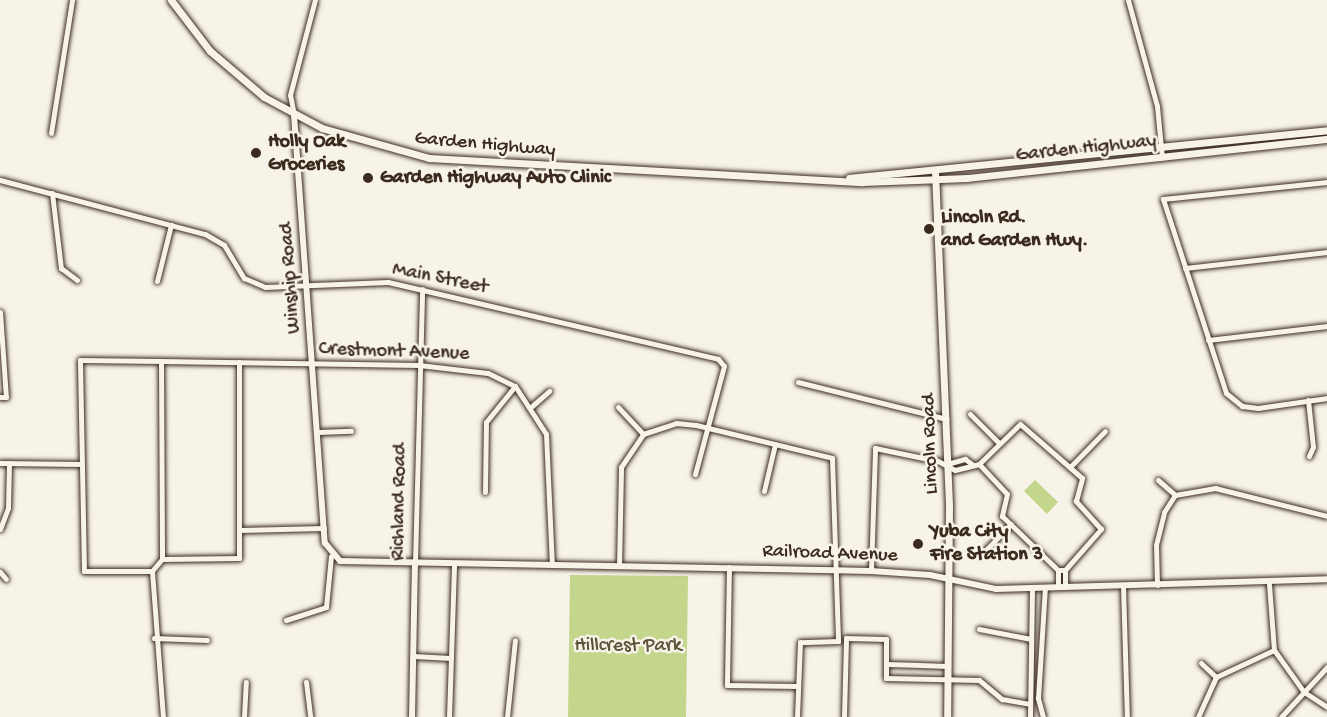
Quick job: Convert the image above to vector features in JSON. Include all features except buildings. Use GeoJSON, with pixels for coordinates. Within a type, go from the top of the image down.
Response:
{"type":"FeatureCollection","features":[{"type":"Feature","properties":{"kind":"main road","name":"Garden Highway"},"geometry":{"type":"LineString","coordinates":[[171,0],[223,65],[294,115],[361,142],[440,160],[627,172],[849,178],[1327,130]]}},
{"type":"Feature","properties":{"kind":"main road","name":"Garden Highway"},"geometry":{"type":"LineString","coordinates":[[849,178],[862,182],[936,180],[1327,139]]}},
{"type":"Feature","properties":{"kind":"main road","name":"Lincoln Road"},"geometry":{"type":"LineString","coordinates":[[935,171],[947,464],[949,580],[947,717]]}},
{"type":"Feature","properties":{"kind":"street"},"geometry":{"type":"LineString","coordinates":[[51,133],[72,0]]}},
{"type":"Feature","properties":{"kind":"street","name":"Winship Road"},"geometry":{"type":"LineString","coordinates":[[315,0],[290,95],[294,115],[309,285],[324,528],[331,556]]}},
{"type":"Feature","properties":{"kind":"street"},"geometry":{"type":"LineString","coordinates":[[1128,0],[1157,106],[1162,158]]}},
{"type":"Feature","properties":{"kind":"street","name":"Main Street"},"geometry":{"type":"LineString","coordinates":[[0,180],[216,238],[237,270],[254,283],[309,285],[388,282],[422,288],[718,359],[724,366],[709,428]]}},
{"type":"Feature","properties":{"kind":"street"},"geometry":{"type":"LineString","coordinates":[[1327,182],[1163,199],[1226,393],[1242,406],[1327,398]]}},
{"type":"Feature","properties":{"kind":"street"},"geometry":{"type":"LineString","coordinates":[[52,193],[61,268],[77,280]]}},
{"type":"Feature","properties":{"kind":"street"},"geometry":{"type":"LineString","coordinates":[[157,280],[171,225]]}},
{"type":"Feature","properties":{"kind":"street"},"geometry":{"type":"LineString","coordinates":[[1185,268],[1327,252]]}},
{"type":"Feature","properties":{"kind":"street","name":"Richland Road"},"geometry":{"type":"LineString","coordinates":[[412,717],[422,288]]}},
{"type":"Feature","properties":{"kind":"street"},"geometry":{"type":"LineString","coordinates":[[0,312],[6,397],[0,397]]}},
{"type":"Feature","properties":{"kind":"street"},"geometry":{"type":"LineString","coordinates":[[1208,340],[1327,326]]}},
{"type":"Feature","properties":{"kind":"street","name":"Crestmont Avenue"},"geometry":{"type":"LineString","coordinates":[[82,464],[80,360],[464,367],[514,386],[532,406],[550,456],[552,565]]}},
{"type":"Feature","properties":{"kind":"street"},"geometry":{"type":"LineString","coordinates":[[161,361],[162,559],[152,571],[154,638],[164,685],[164,717]]}},
{"type":"Feature","properties":{"kind":"street"},"geometry":{"type":"LineString","coordinates":[[162,559],[239,558],[239,362]]}},
{"type":"Feature","properties":{"kind":"street"},"geometry":{"type":"LineString","coordinates":[[798,382],[946,419]]}},
{"type":"Feature","properties":{"kind":"street"},"geometry":{"type":"LineString","coordinates":[[485,492],[486,422],[514,386]]}},
{"type":"Feature","properties":{"kind":"street"},"geometry":{"type":"LineString","coordinates":[[532,406],[549,391]]}},
{"type":"Feature","properties":{"kind":"street"},"geometry":{"type":"LineString","coordinates":[[1308,400],[1313,447],[1308,456]]}},
{"type":"Feature","properties":{"kind":"street"},"geometry":{"type":"LineString","coordinates":[[618,407],[643,434]]}},
{"type":"Feature","properties":{"kind":"street"},"geometry":{"type":"LineString","coordinates":[[970,414],[999,443]]}},
{"type":"Feature","properties":{"kind":"street"},"geometry":{"type":"LineString","coordinates":[[620,566],[621,467],[643,434],[676,423],[709,428],[832,458],[838,641],[800,642],[797,717]]}},
{"type":"Feature","properties":{"kind":"street"},"geometry":{"type":"LineString","coordinates":[[871,571],[875,448],[947,464],[955,470],[976,465],[1024,424],[1070,466],[1083,482],[1076,501],[1101,532],[1061,570]]}},
{"type":"Feature","properties":{"kind":"street"},"geometry":{"type":"LineString","coordinates":[[695,474],[709,428]]}},
{"type":"Feature","properties":{"kind":"street"},"geometry":{"type":"LineString","coordinates":[[318,432],[351,431]]}},
{"type":"Feature","properties":{"kind":"street"},"geometry":{"type":"LineString","coordinates":[[1070,466],[1105,431]]}},
{"type":"Feature","properties":{"kind":"street"},"geometry":{"type":"LineString","coordinates":[[764,491],[775,444]]}},
{"type":"Feature","properties":{"kind":"street"},"geometry":{"type":"LineString","coordinates":[[947,464],[965,459],[976,465],[1007,494],[1001,512],[1061,570],[1062,587]]}},
{"type":"Feature","properties":{"kind":"street"},"geometry":{"type":"LineString","coordinates":[[0,463],[82,464],[84,571],[152,571]]}},
{"type":"Feature","properties":{"kind":"street"},"geometry":{"type":"LineString","coordinates":[[0,529],[8,508],[9,463]]}},
{"type":"Feature","properties":{"kind":"street"},"geometry":{"type":"LineString","coordinates":[[1158,480],[1175,495]]}},
{"type":"Feature","properties":{"kind":"street"},"geometry":{"type":"LineString","coordinates":[[1157,585],[1156,545],[1164,512],[1175,495],[1215,488],[1327,516]]}},
{"type":"Feature","properties":{"kind":"street"},"geometry":{"type":"LineString","coordinates":[[981,555],[1011,524]]}},
{"type":"Feature","properties":{"kind":"street"},"geometry":{"type":"LineString","coordinates":[[239,530],[324,528]]}},
{"type":"Feature","properties":{"kind":"street"},"geometry":{"type":"LineString","coordinates":[[286,620],[326,607],[331,556]]}},
{"type":"Feature","properties":{"kind":"street","name":"Railroad Avenue"},"geometry":{"type":"LineString","coordinates":[[331,556],[346,562],[871,571],[949,580],[983,588],[1269,584],[1327,579]]}},
{"type":"Feature","properties":{"kind":"street"},"geometry":{"type":"LineString","coordinates":[[449,717],[454,564]]}},
{"type":"Feature","properties":{"kind":"street"},"geometry":{"type":"LineString","coordinates":[[729,567],[727,685],[798,686]]}},
{"type":"Feature","properties":{"kind":"street"},"geometry":{"type":"LineString","coordinates":[[0,572],[6,579]]}},
{"type":"Feature","properties":{"kind":"street"},"geometry":{"type":"LineString","coordinates":[[1269,584],[1274,650],[1304,692],[1327,707]]}},
{"type":"Feature","properties":{"kind":"street"},"geometry":{"type":"LineString","coordinates":[[1123,586],[1127,717]]}},
{"type":"Feature","properties":{"kind":"street"},"geometry":{"type":"LineString","coordinates":[[1030,717],[1032,588]]}},
{"type":"Feature","properties":{"kind":"street"},"geometry":{"type":"LineString","coordinates":[[1044,717],[1038,698],[1045,588]]}},
{"type":"Feature","properties":{"kind":"street"},"geometry":{"type":"LineString","coordinates":[[980,629],[1031,639]]}},
{"type":"Feature","properties":{"kind":"street"},"geometry":{"type":"LineString","coordinates":[[154,638],[207,640]]}},
{"type":"Feature","properties":{"kind":"street"},"geometry":{"type":"LineString","coordinates":[[844,717],[846,638],[886,639],[886,678],[979,680],[1002,699],[1030,704]]}},
{"type":"Feature","properties":{"kind":"street"},"geometry":{"type":"LineString","coordinates":[[507,717],[514,640]]}},
{"type":"Feature","properties":{"kind":"street"},"geometry":{"type":"LineString","coordinates":[[1198,717],[1216,677],[1274,650]]}},
{"type":"Feature","properties":{"kind":"street"},"geometry":{"type":"LineString","coordinates":[[413,656],[451,658]]}},
{"type":"Feature","properties":{"kind":"street"},"geometry":{"type":"LineString","coordinates":[[1201,663],[1216,677]]}},
{"type":"Feature","properties":{"kind":"street"},"geometry":{"type":"LineString","coordinates":[[886,664],[948,666]]}},
{"type":"Feature","properties":{"kind":"street"},"geometry":{"type":"LineString","coordinates":[[1281,717],[1327,668]]}},
{"type":"Feature","properties":{"kind":"street"},"geometry":{"type":"LineString","coordinates":[[244,717],[246,682]]}},
{"type":"Feature","properties":{"kind":"street"},"geometry":{"type":"LineString","coordinates":[[306,682],[310,717]]}},
{"type":"Feature","properties":{"kind":"green space"},"geometry":{"type":"Polygon","coordinates":[[[1035,480],[1058,502],[1047,514],[1024,491],[1035,480]]]}},
{"type":"Feature","properties":{"kind":"green space","name":"Hillcrest Park"},"geometry":{"type":"Polygon","coordinates":[[[570,575],[688,576],[686,717],[568,717],[570,575]]]}},
{"type":"Feature","properties":{"kind":"place","name":"Holly Oak Groceries"},"geometry":{"type":"Point","coordinates":[256,153]}},
{"type":"Feature","properties":{"kind":"place","name":"Garden Highway Auto Clinic"},"geometry":{"type":"Point","coordinates":[368,178]}},
{"type":"Feature","properties":{"kind":"place","name":"Lincoln Rd. and Garden Hwy."},"geometry":{"type":"Point","coordinates":[929,229]}},
{"type":"Feature","properties":{"kind":"place","name":"Yuba City Fire Station 3"},"geometry":{"type":"Point","coordinates":[918,544]}}]}
